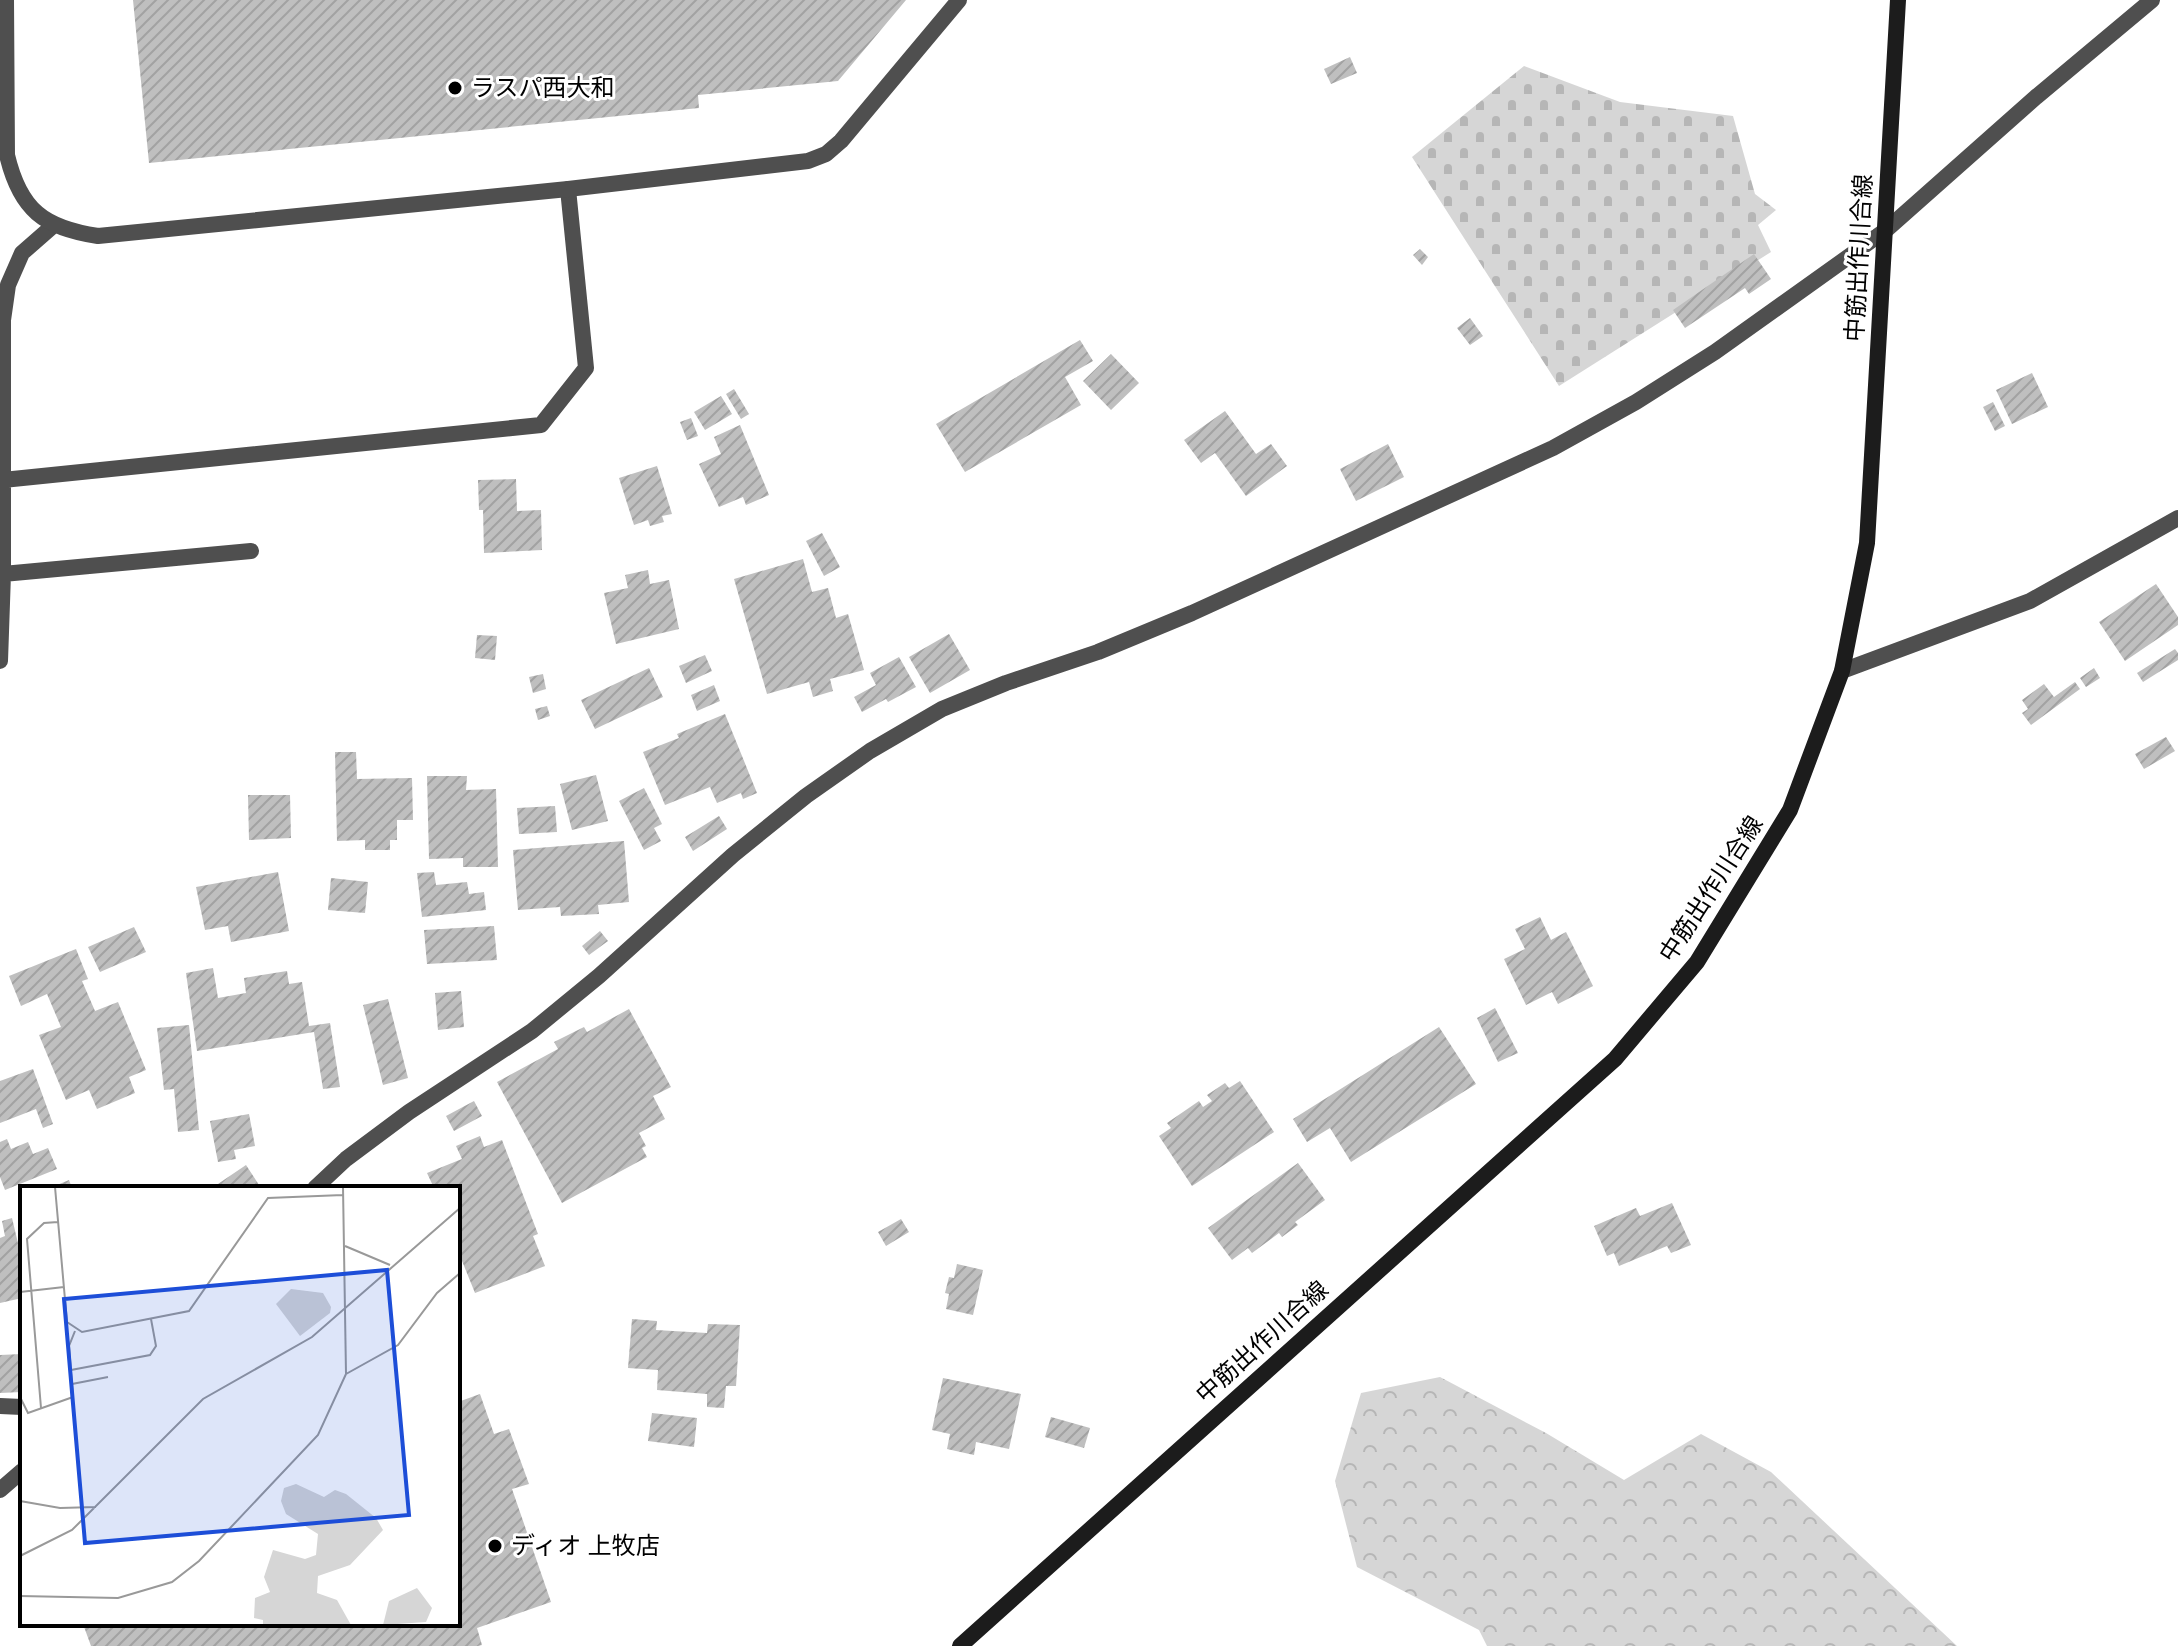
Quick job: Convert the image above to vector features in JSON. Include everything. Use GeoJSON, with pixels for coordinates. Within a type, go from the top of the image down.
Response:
{"type":"FeatureCollection","features":[{"type":"Feature","properties":{"kind":"main road","name":"中筋出作川合線"},"geometry":{"type":"LineString","coordinates":[[960,1646],[1615,1059],[1697,962],[1790,810],[1842,671],[1867,543],[1898,0]]}},
{"type":"Feature","properties":{"kind":"street"},"geometry":{"type":"LineString","coordinates":[[6,0],[7,155],[12,176],[37,214],[54,225],[98,236],[568,189],[808,161],[826,154],[841,141],[959,0]]}},
{"type":"Feature","properties":{"kind":"street"},"geometry":{"type":"LineString","coordinates":[[317,1186],[346,1159],[409,1112],[532,1031],[599,976],[733,855],[806,796],[870,751],[942,709],[1006,683],[1098,652],[1192,613],[1553,448],[1636,402],[1715,352],[1886,230],[2036,97],[2152,0]]}},
{"type":"Feature","properties":{"kind":"street"},"geometry":{"type":"LineString","coordinates":[[3,480],[541,425],[586,368],[568,189]]}},
{"type":"Feature","properties":{"kind":"street"},"geometry":{"type":"LineString","coordinates":[[0,661],[3,320],[8,285],[22,253],[54,225]]}},
{"type":"Feature","properties":{"kind":"street"},"geometry":{"type":"LineString","coordinates":[[1842,671],[2030,601],[2178,518]]}},
{"type":"Feature","properties":{"kind":"street"},"geometry":{"type":"LineString","coordinates":[[3,574],[251,551]]}},
{"type":"Feature","properties":{"kind":"street"},"geometry":{"type":"LineString","coordinates":[[0,1406],[20,1407]]}},
{"type":"Feature","properties":{"kind":"street"},"geometry":{"type":"LineString","coordinates":[[0,1490],[20,1473]]}},
{"type":"Feature","properties":{"kind":"green space"},"geometry":{"type":"Polygon","coordinates":[[[1524,66],[1620,102],[1733,116],[1755,194],[1776,210],[1758,225],[1771,252],[1559,386],[1412,157],[1524,66]]]}},
{"type":"Feature","properties":{"kind":"green space"},"geometry":{"type":"Polygon","coordinates":[[[1440,1377],[1546,1433],[1624,1480],[1701,1434],[1771,1472],[1957,1646],[1487,1646],[1479,1630],[1357,1567],[1335,1481],[1361,1393],[1440,1377]]]}},
{"type":"Feature","properties":{"kind":"building","name":"ラスパ西大和"},"geometry":{"type":"Polygon","coordinates":[[[133,0],[906,0],[838,81],[698,95],[699,108],[149,163],[133,0]]]}},
{"type":"Feature","properties":{"kind":"building"},"geometry":{"type":"Polygon","coordinates":[[[1350,57],[1357,73],[1331,84],[1324,69],[1350,57]]]}},
{"type":"Feature","properties":{"kind":"building"},"geometry":{"type":"Polygon","coordinates":[[[1420,249],[1428,257],[1422,265],[1413,255],[1420,249]]]}},
{"type":"Feature","properties":{"kind":"building"},"geometry":{"type":"Polygon","coordinates":[[[1754,254],[1771,279],[1749,294],[1745,288],[1685,328],[1673,310],[1754,254]]]}},
{"type":"Feature","properties":{"kind":"building"},"geometry":{"type":"Polygon","coordinates":[[[1470,318],[1483,336],[1470,345],[1457,328],[1470,318]]]}},
{"type":"Feature","properties":{"kind":"building"},"geometry":{"type":"Polygon","coordinates":[[[1080,340],[1093,361],[1065,377],[1081,405],[965,472],[936,424],[1080,340]]]}},
{"type":"Feature","properties":{"kind":"building"},"geometry":{"type":"Polygon","coordinates":[[[1111,354],[1139,383],[1111,410],[1083,381],[1111,354]]]}},
{"type":"Feature","properties":{"kind":"building"},"geometry":{"type":"Polygon","coordinates":[[[2032,373],[2048,407],[2012,424],[1996,390],[2032,373]]]}},
{"type":"Feature","properties":{"kind":"building"},"geometry":{"type":"Polygon","coordinates":[[[734,389],[749,414],[741,419],[726,394],[734,389]]]}},
{"type":"Feature","properties":{"kind":"building"},"geometry":{"type":"Polygon","coordinates":[[[721,396],[732,414],[705,430],[694,412],[721,396]]]}},
{"type":"Feature","properties":{"kind":"building"},"geometry":{"type":"Polygon","coordinates":[[[1993,402],[2005,426],[1995,431],[1983,407],[1993,402]]]}},
{"type":"Feature","properties":{"kind":"building"},"geometry":{"type":"Polygon","coordinates":[[[1225,411],[1256,454],[1271,444],[1287,466],[1246,496],[1215,453],[1201,463],[1184,440],[1225,411]]]}},
{"type":"Feature","properties":{"kind":"building"},"geometry":{"type":"Polygon","coordinates":[[[691,418],[698,436],[687,440],[680,422],[691,418]]]}},
{"type":"Feature","properties":{"kind":"building"},"geometry":{"type":"Polygon","coordinates":[[[740,425],[769,495],[746,505],[743,497],[719,507],[699,464],[721,454],[714,437],[740,425]]]}},
{"type":"Feature","properties":{"kind":"building"},"geometry":{"type":"Polygon","coordinates":[[[1388,444],[1404,477],[1356,501],[1340,469],[1388,444]]]}},
{"type":"Feature","properties":{"kind":"building"},"geometry":{"type":"Polygon","coordinates":[[[657,466],[672,514],[662,516],[664,522],[650,526],[648,520],[634,525],[619,478],[657,466]]]}},
{"type":"Feature","properties":{"kind":"building"},"geometry":{"type":"Polygon","coordinates":[[[516,479],[517,511],[541,510],[542,550],[484,553],[483,510],[479,510],[478,480],[516,479]]]}},
{"type":"Feature","properties":{"kind":"building"},"geometry":{"type":"Polygon","coordinates":[[[822,533],[840,567],[824,576],[806,541],[822,533]]]}},
{"type":"Feature","properties":{"kind":"building"},"geometry":{"type":"Polygon","coordinates":[[[803,559],[812,592],[828,588],[836,618],[848,614],[864,670],[830,679],[833,691],[813,697],[809,682],[767,694],[734,579],[803,559]]]}},
{"type":"Feature","properties":{"kind":"building"},"geometry":{"type":"Polygon","coordinates":[[[648,570],[650,584],[669,580],[679,629],[616,644],[604,593],[628,588],[625,575],[648,570]]]}},
{"type":"Feature","properties":{"kind":"building"},"geometry":{"type":"Polygon","coordinates":[[[2156,584],[2178,617],[2178,625],[2125,661],[2099,622],[2156,584]]]}},
{"type":"Feature","properties":{"kind":"building"},"geometry":{"type":"Polygon","coordinates":[[[949,634],[970,670],[930,693],[909,657],[949,634]]]}},
{"type":"Feature","properties":{"kind":"building"},"geometry":{"type":"Polygon","coordinates":[[[477,635],[497,636],[495,660],[475,658],[477,635]]]}},
{"type":"Feature","properties":{"kind":"building"},"geometry":{"type":"Polygon","coordinates":[[[2175,649],[2178,660],[2143,682],[2137,673],[2175,649]]]}},
{"type":"Feature","properties":{"kind":"building"},"geometry":{"type":"Polygon","coordinates":[[[705,655],[712,671],[686,683],[679,666],[705,655]]]}},
{"type":"Feature","properties":{"kind":"building"},"geometry":{"type":"Polygon","coordinates":[[[899,657],[916,687],[862,712],[854,697],[876,685],[870,673],[899,657]]]}},
{"type":"Feature","properties":{"kind":"building"},"geometry":{"type":"Polygon","coordinates":[[[649,668],[663,697],[595,729],[581,700],[649,668]]]}},
{"type":"Feature","properties":{"kind":"building"},"geometry":{"type":"Polygon","coordinates":[[[2094,668],[2100,678],[2086,687],[2080,678],[2094,668]]]}},
{"type":"Feature","properties":{"kind":"building"},"geometry":{"type":"Polygon","coordinates":[[[543,674],[546,689],[533,693],[529,677],[543,674]]]}},
{"type":"Feature","properties":{"kind":"building"},"geometry":{"type":"Polygon","coordinates":[[[2075,682],[2080,689],[2031,725],[2022,713],[2028,709],[2022,700],[2044,684],[2054,697],[2075,682]]]}},
{"type":"Feature","properties":{"kind":"building"},"geometry":{"type":"Polygon","coordinates":[[[714,685],[720,701],[697,711],[691,695],[714,685]]]}},
{"type":"Feature","properties":{"kind":"building"},"geometry":{"type":"Polygon","coordinates":[[[547,706],[550,716],[538,720],[535,709],[547,706]]]}},
{"type":"Feature","properties":{"kind":"building"},"geometry":{"type":"Polygon","coordinates":[[[725,714],[757,793],[743,799],[741,793],[717,803],[710,787],[665,805],[643,752],[679,738],[677,734],[725,714]]]}},
{"type":"Feature","properties":{"kind":"building"},"geometry":{"type":"Polygon","coordinates":[[[2166,737],[2175,751],[2144,769],[2135,754],[2166,737]]]}},
{"type":"Feature","properties":{"kind":"building"},"geometry":{"type":"Polygon","coordinates":[[[335,752],[356,752],[357,779],[412,778],[413,820],[397,820],[397,840],[390,840],[390,850],[365,850],[365,840],[337,841],[335,752]]]}},
{"type":"Feature","properties":{"kind":"building"},"geometry":{"type":"Polygon","coordinates":[[[596,775],[608,821],[572,830],[560,784],[596,775]]]}},
{"type":"Feature","properties":{"kind":"building"},"geometry":{"type":"Polygon","coordinates":[[[427,776],[467,776],[466,790],[496,789],[498,867],[463,867],[463,858],[429,859],[427,776]]]}},
{"type":"Feature","properties":{"kind":"building"},"geometry":{"type":"Polygon","coordinates":[[[644,788],[662,824],[654,828],[661,841],[644,850],[619,801],[644,788]]]}},
{"type":"Feature","properties":{"kind":"building"},"geometry":{"type":"Polygon","coordinates":[[[248,795],[290,795],[291,838],[249,840],[248,795]]]}},
{"type":"Feature","properties":{"kind":"building"},"geometry":{"type":"Polygon","coordinates":[[[555,806],[557,832],[519,834],[517,808],[555,806]]]}},
{"type":"Feature","properties":{"kind":"building"},"geometry":{"type":"Polygon","coordinates":[[[719,816],[727,829],[693,851],[685,837],[719,816]]]}},
{"type":"Feature","properties":{"kind":"building"},"geometry":{"type":"Polygon","coordinates":[[[624,841],[629,902],[598,905],[599,914],[561,916],[560,907],[518,910],[513,850],[624,841]]]}},
{"type":"Feature","properties":{"kind":"building"},"geometry":{"type":"Polygon","coordinates":[[[278,872],[289,931],[231,942],[228,926],[205,930],[196,887],[278,872]]]}},
{"type":"Feature","properties":{"kind":"building"},"geometry":{"type":"Polygon","coordinates":[[[434,872],[436,885],[467,882],[469,894],[484,892],[486,910],[422,917],[417,873],[434,872]]]}},
{"type":"Feature","properties":{"kind":"building"},"geometry":{"type":"Polygon","coordinates":[[[331,878],[368,882],[365,913],[328,910],[331,878]]]}},
{"type":"Feature","properties":{"kind":"building"},"geometry":{"type":"Polygon","coordinates":[[[1540,917],[1551,940],[1566,932],[1593,986],[1558,1004],[1552,992],[1526,1005],[1504,959],[1525,949],[1515,929],[1540,917]]]}},
{"type":"Feature","properties":{"kind":"building"},"geometry":{"type":"Polygon","coordinates":[[[494,926],[497,960],[427,964],[424,930],[494,926]]]}},
{"type":"Feature","properties":{"kind":"building"},"geometry":{"type":"Polygon","coordinates":[[[134,927],[146,952],[100,972],[88,947],[134,927]]]}},
{"type":"Feature","properties":{"kind":"building"},"geometry":{"type":"Polygon","coordinates":[[[600,931],[608,941],[589,955],[582,946],[600,931]]]}},
{"type":"Feature","properties":{"kind":"building"},"geometry":{"type":"Polygon","coordinates":[[[76,949],[88,979],[82,981],[95,1011],[118,1002],[146,1070],[129,1077],[135,1093],[97,1109],[89,1090],[66,1100],[39,1035],[61,1027],[47,994],[21,1006],[9,976],[76,949]]]}},
{"type":"Feature","properties":{"kind":"building"},"geometry":{"type":"Polygon","coordinates":[[[213,968],[218,998],[246,993],[244,978],[287,971],[289,984],[302,982],[309,1026],[330,1023],[340,1087],[323,1089],[314,1032],[197,1051],[186,973],[213,968]]]}},
{"type":"Feature","properties":{"kind":"building"},"geometry":{"type":"Polygon","coordinates":[[[461,991],[464,1027],[438,1030],[435,993],[461,991]]]}},
{"type":"Feature","properties":{"kind":"building"},"geometry":{"type":"Polygon","coordinates":[[[388,999],[408,1078],[383,1085],[363,1005],[388,999]]]}},
{"type":"Feature","properties":{"kind":"building"},"geometry":{"type":"Polygon","coordinates":[[[1495,1008],[1518,1053],[1498,1062],[1477,1018],[1495,1008]]]}},
{"type":"Feature","properties":{"kind":"building"},"geometry":{"type":"Polygon","coordinates":[[[629,1009],[671,1087],[653,1096],[665,1119],[639,1133],[646,1146],[642,1148],[647,1157],[562,1203],[497,1082],[558,1049],[554,1042],[584,1027],[587,1032],[629,1009]]]}},
{"type":"Feature","properties":{"kind":"building"},"geometry":{"type":"Polygon","coordinates":[[[189,1025],[199,1130],[178,1132],[174,1089],[164,1090],[157,1028],[189,1025]]]}},
{"type":"Feature","properties":{"kind":"building"},"geometry":{"type":"Polygon","coordinates":[[[1439,1027],[1476,1084],[1351,1162],[1330,1128],[1307,1142],[1293,1119],[1439,1027]]]}},
{"type":"Feature","properties":{"kind":"building"},"geometry":{"type":"Polygon","coordinates":[[[33,1069],[53,1124],[43,1128],[36,1109],[0,1123],[0,1081],[33,1069]]]}},
{"type":"Feature","properties":{"kind":"building"},"geometry":{"type":"Polygon","coordinates":[[[1240,1081],[1274,1132],[1192,1186],[1159,1136],[1171,1128],[1167,1123],[1199,1101],[1203,1107],[1212,1101],[1207,1095],[1225,1083],[1229,1088],[1240,1081]]]}},
{"type":"Feature","properties":{"kind":"building"},"geometry":{"type":"Polygon","coordinates":[[[474,1101],[482,1116],[454,1131],[446,1116],[474,1101]]]}},
{"type":"Feature","properties":{"kind":"building"},"geometry":{"type":"Polygon","coordinates":[[[249,1114],[255,1146],[234,1150],[236,1159],[218,1162],[210,1121],[249,1114]]]}},
{"type":"Feature","properties":{"kind":"building"},"geometry":{"type":"Polygon","coordinates":[[[480,1136],[484,1147],[502,1140],[538,1234],[533,1236],[545,1266],[475,1293],[460,1256],[460,1186],[433,1186],[427,1173],[462,1159],[456,1146],[480,1136]]]}},
{"type":"Feature","properties":{"kind":"building"},"geometry":{"type":"Polygon","coordinates":[[[7,1139],[11,1149],[28,1142],[33,1154],[48,1148],[57,1169],[5,1190],[0,1177],[0,1142],[7,1139]]]}},
{"type":"Feature","properties":{"kind":"building"},"geometry":{"type":"Polygon","coordinates":[[[1298,1163],[1325,1200],[1295,1222],[1298,1225],[1282,1237],[1279,1233],[1252,1253],[1248,1248],[1232,1260],[1208,1228],[1298,1163]]]}},
{"type":"Feature","properties":{"kind":"building"},"geometry":{"type":"Polygon","coordinates":[[[246,1165],[260,1186],[215,1186],[246,1165]]]}},
{"type":"Feature","properties":{"kind":"building"},"geometry":{"type":"Polygon","coordinates":[[[69,1180],[71,1186],[55,1186],[69,1180]]]}},
{"type":"Feature","properties":{"kind":"building"},"geometry":{"type":"Polygon","coordinates":[[[1672,1203],[1691,1245],[1671,1253],[1667,1246],[1619,1266],[1614,1253],[1607,1256],[1594,1226],[1636,1208],[1640,1216],[1672,1203]]]}},
{"type":"Feature","properties":{"kind":"building"},"geometry":{"type":"Polygon","coordinates":[[[12,1218],[20,1252],[20,1298],[0,1303],[0,1238],[5,1236],[2,1221],[12,1218]]]}},
{"type":"Feature","properties":{"kind":"building"},"geometry":{"type":"Polygon","coordinates":[[[901,1219],[909,1232],[886,1246],[878,1232],[901,1219]]]}},
{"type":"Feature","properties":{"kind":"building"},"geometry":{"type":"Polygon","coordinates":[[[957,1264],[983,1270],[973,1315],[946,1309],[949,1294],[945,1293],[949,1277],[954,1278],[957,1264]]]}},
{"type":"Feature","properties":{"kind":"building"},"geometry":{"type":"Polygon","coordinates":[[[632,1319],[657,1321],[656,1330],[707,1333],[708,1324],[740,1325],[736,1386],[726,1386],[724,1408],[707,1407],[707,1394],[657,1390],[658,1370],[628,1368],[632,1319]]]}},
{"type":"Feature","properties":{"kind":"building"},"geometry":{"type":"Polygon","coordinates":[[[20,1354],[20,1392],[0,1393],[0,1355],[20,1354]]]}},
{"type":"Feature","properties":{"kind":"building"},"geometry":{"type":"Polygon","coordinates":[[[943,1378],[1021,1394],[1009,1449],[976,1442],[974,1455],[947,1449],[950,1434],[932,1430],[943,1378]]]}},
{"type":"Feature","properties":{"kind":"building","name":"ディオ 上牧店"},"geometry":{"type":"Polygon","coordinates":[[[480,1394],[494,1434],[509,1429],[529,1484],[512,1489],[551,1602],[477,1628],[482,1645],[478,1646],[91,1646],[84,1626],[460,1626],[460,1401],[480,1394]]]}},
{"type":"Feature","properties":{"kind":"building"},"geometry":{"type":"Polygon","coordinates":[[[652,1413],[697,1418],[694,1447],[648,1441],[652,1413]]]}},
{"type":"Feature","properties":{"kind":"building"},"geometry":{"type":"Polygon","coordinates":[[[1051,1417],[1090,1428],[1084,1448],[1045,1437],[1051,1417]]]}},
{"type":"Feature","properties":{"kind":"place","name":"ラスパ西大和"},"geometry":{"type":"Point","coordinates":[455,88]}},
{"type":"Feature","properties":{"kind":"place","name":"ディオ 上牧店"},"geometry":{"type":"Point","coordinates":[495,1546]}}]}
